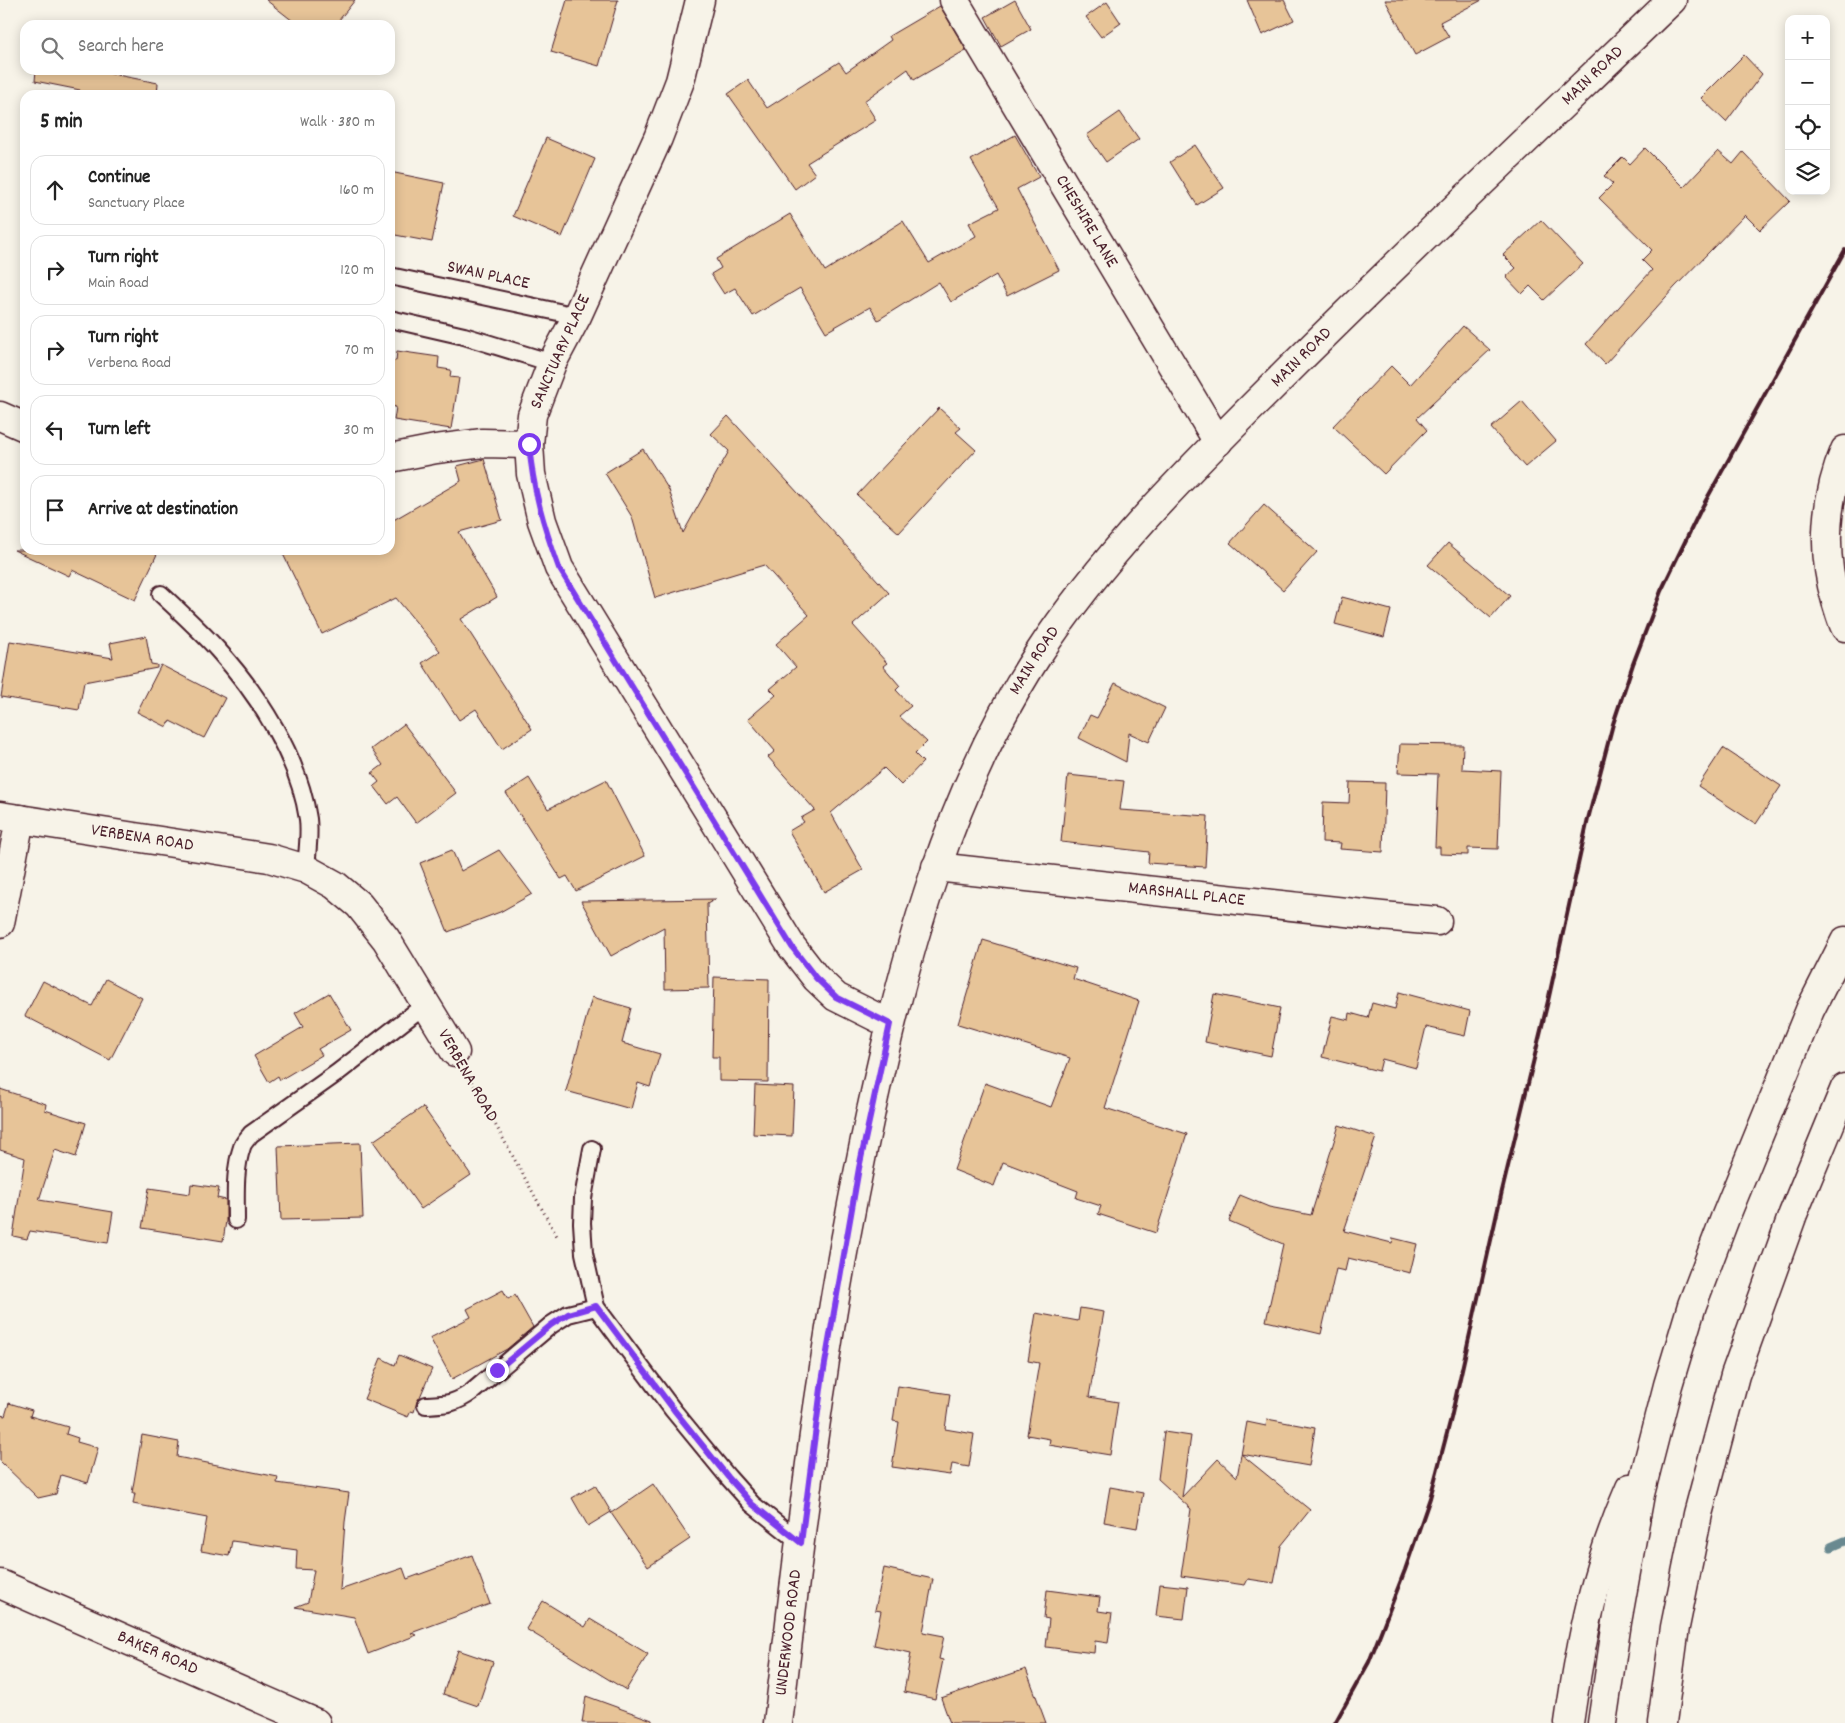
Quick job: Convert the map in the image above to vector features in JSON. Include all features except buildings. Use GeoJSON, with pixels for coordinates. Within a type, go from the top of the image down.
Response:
{"type":"FeatureCollection","features":[{"type":"Feature","properties":{"kind":"main road","name":"SANCTUARY PLACE"},"geometry":{"type":"LineString","coordinates":[[700,0],[680,81],[658,138],[577,316],[552,364],[532,415],[529,444],[531,474],[542,521],[559,568],[787,939],[816,978],[836,997],[890,1024]]}},
{"type":"Feature","properties":{"kind":"main road","name":"CHESHIRE LANE"},"geometry":{"type":"LineString","coordinates":[[954,0],[1218,442]]}},
{"type":"Feature","properties":{"kind":"main road","name":"MAIN ROAD"},"geometry":{"type":"LineString","coordinates":[[801,1543],[822,1381],[859,1168],[890,1024],[936,867],[969,786],[997,725],[1037,656],[1075,603],[1125,541],[1218,442],[1393,267],[1672,0]]}},
{"type":"Feature","properties":{"kind":"main road"},"geometry":{"type":"LineString","coordinates":[[0,416],[20,425]]}},
{"type":"Feature","properties":{"kind":"main road"},"geometry":{"type":"LineString","coordinates":[[395,457],[483,443],[529,444]]}},
{"type":"Feature","properties":{"kind":"main road"},"geometry":{"type":"LineString","coordinates":[[1845,450],[1828,506],[1827,548],[1832,586],[1845,627]]}},
{"type":"Feature","properties":{"kind":"main road"},"geometry":{"type":"LineString","coordinates":[[0,923],[10,817]]}},
{"type":"Feature","properties":{"kind":"main road","name":"VERBENA ROAD"},"geometry":{"type":"LineString","coordinates":[[10,817],[269,858],[306,869],[335,884],[359,905],[386,939],[455,1052]]}},
{"type":"Feature","properties":{"kind":"main road","name":"MARSHALL PLACE"},"geometry":{"type":"LineString","coordinates":[[936,867],[1437,921]]}},
{"type":"Feature","properties":{"kind":"main road"},"geometry":{"type":"LineString","coordinates":[[1602,1723],[1617,1622],[1640,1494],[1692,1305],[1725,1218],[1810,1010],[1845,942]]}},
{"type":"Feature","properties":{"kind":"main road"},"geometry":{"type":"LineString","coordinates":[[1662,1723],[1675,1627],[1698,1514],[1735,1375],[1792,1214],[1845,1088]]}},
{"type":"Feature","properties":{"kind":"main road"},"geometry":{"type":"LineString","coordinates":[[1569,1723],[1585,1625],[1596,1580],[1616,1520],[1656,1431]]}},
{"type":"Feature","properties":{"kind":"main road","name":"UNDERWOOD ROAD"},"geometry":{"type":"LineString","coordinates":[[778,1723],[801,1543]]}},
{"type":"Feature","properties":{"kind":"main road","name":"BAKER ROAD"},"geometry":{"type":"LineString","coordinates":[[0,1584],[316,1723]]}},
{"type":"Feature","properties":{"kind":"lane","name":"SWAN PLACE"},"geometry":{"type":"LineString","coordinates":[[395,277],[577,316]]}},
{"type":"Feature","properties":{"kind":"lane"},"geometry":{"type":"LineString","coordinates":[[395,320],[464,336],[552,364]]}},
{"type":"Feature","properties":{"kind":"lane"},"geometry":{"type":"LineString","coordinates":[[161,594],[218,650],[248,688],[282,740],[302,790],[308,821],[306,869]]}},
{"type":"Feature","properties":{"kind":"lane"},"geometry":{"type":"LineString","coordinates":[[236,1220],[239,1162],[242,1146],[251,1134],[337,1072],[426,1004]]}},
{"type":"Feature","properties":{"kind":"lane"},"geometry":{"type":"LineString","coordinates":[[592,1149],[583,1198],[582,1223],[584,1253],[596,1306],[674,1410],[728,1477],[752,1504],[801,1543]]}},
{"type":"Feature","properties":{"kind":"lane"},"geometry":{"type":"LineString","coordinates":[[426,1404],[448,1404],[460,1400],[551,1325],[568,1314],[596,1306]]}},
{"type":"Feature","properties":{"kind":"path","name":"VERBENA ROAD"},"geometry":{"type":"LineString","coordinates":[[455,1052],[558,1239]]}},
{"type":"Feature","properties":{"kind":"waterway"},"geometry":{"type":"LineString","coordinates":[[1831,1547],[1845,1541]]}},
{"type":"Feature","properties":{"kind":"railway"},"geometry":{"type":"LineString","coordinates":[[1335,1723],[1369,1662],[1405,1570],[1430,1498],[1451,1418],[1502,1191],[1548,1001],[1588,819],[1613,724],[1633,664],[1661,591],[1700,511],[1845,250]]}},
{"type":"Feature","properties":{"kind":"route"},"geometry":{"type":"LineString","coordinates":[[497,1370],[551,1325],[568,1314],[596,1306],[674,1410],[728,1477],[752,1504],[801,1543],[822,1381],[859,1168],[890,1024],[836,997],[816,978],[792,947],[559,568],[542,521],[531,474],[529,444]]}}]}
